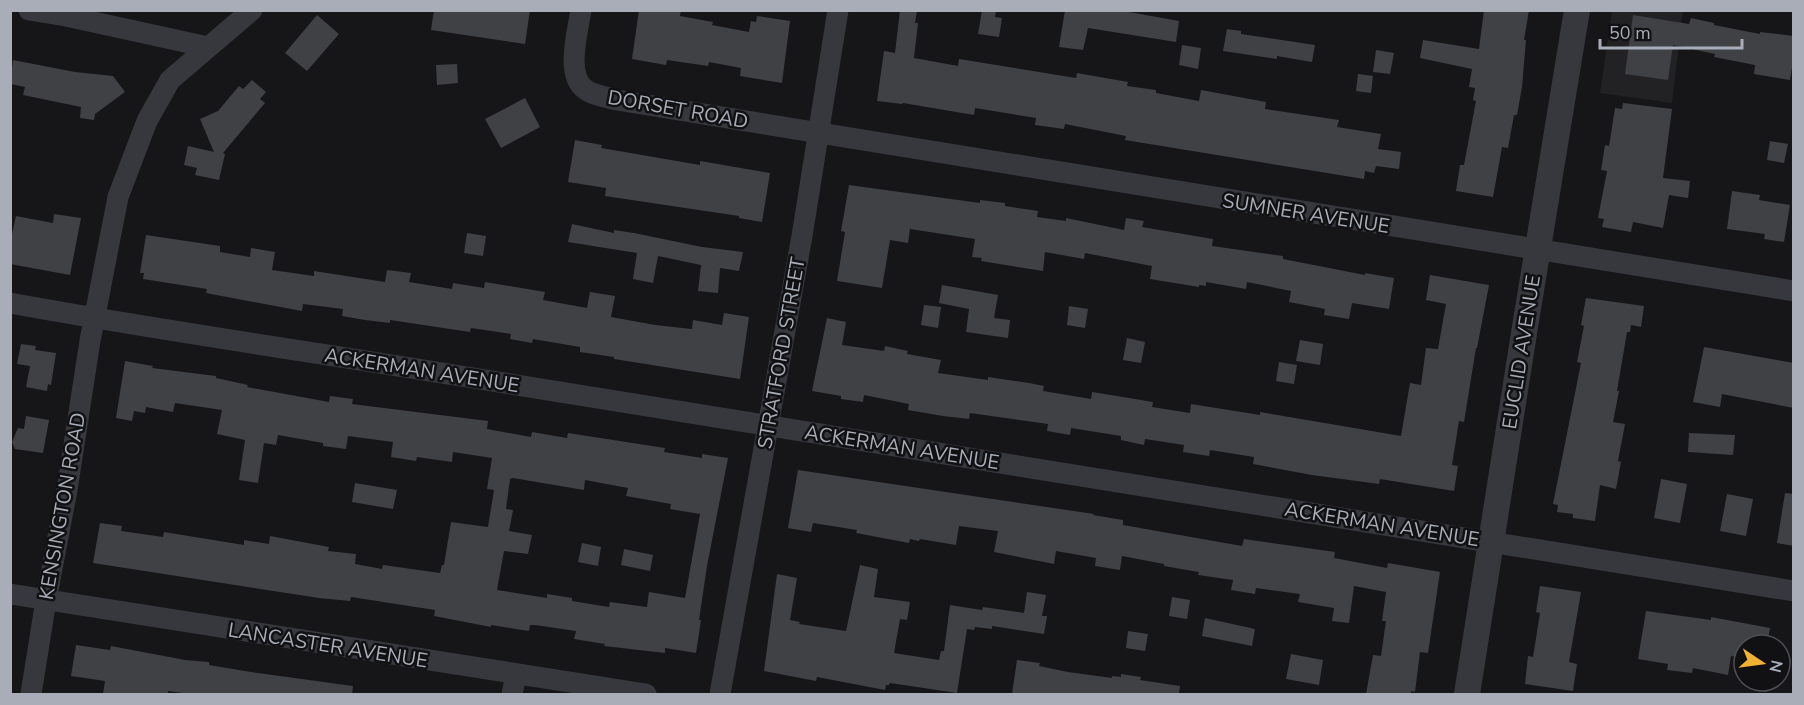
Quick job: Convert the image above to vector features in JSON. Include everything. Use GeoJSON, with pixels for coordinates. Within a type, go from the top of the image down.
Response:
{"type":"FeatureCollection","features":[{"type":"Feature","properties":{"kind":"street"},"geometry":{"type":"LineString","coordinates":[[29,10],[208,47]]}},
{"type":"Feature","properties":{"kind":"street","name":"KENSINGTON ROAD"},"geometry":{"type":"LineString","coordinates":[[31,694],[94,318],[118,197],[147,121],[170,81],[208,47],[234,28],[252,10]]}},
{"type":"Feature","properties":{"kind":"street","name":"DORSET ROAD"},"geometry":{"type":"LineString","coordinates":[[581,10],[573,60],[576,78],[585,90],[617,100],[819,133]]}},
{"type":"Feature","properties":{"kind":"street","name":"STRATFORD STREET"},"geometry":{"type":"LineString","coordinates":[[720,694],[802,236],[838,10]]}},
{"type":"Feature","properties":{"kind":"street","name":"EUCLID AVENUE"},"geometry":{"type":"LineString","coordinates":[[1467,694],[1537,250],[1578,10]]}},
{"type":"Feature","properties":{"kind":"street","name":"SUMNER AVENUE"},"geometry":{"type":"LineString","coordinates":[[819,133],[1794,291]]}},
{"type":"Feature","properties":{"kind":"street","name":"ACKERMAN AVENUE"},"geometry":{"type":"LineString","coordinates":[[10,303],[1794,591]]}},
{"type":"Feature","properties":{"kind":"street","name":"LANCASTER AVENUE"},"geometry":{"type":"LineString","coordinates":[[10,594],[514,685],[646,694]]}},
{"type":"Feature","properties":{"kind":"shaded area"},"geometry":{"type":"Polygon","coordinates":[[[1612,11],[1683,11],[1672,103],[1600,93],[1612,11]]]}},
{"type":"Feature","properties":{"kind":"building"},"geometry":{"type":"Polygon","coordinates":[[[434,10],[530,10],[525,44],[431,30],[434,10]]]}},
{"type":"Feature","properties":{"kind":"building"},"geometry":{"type":"Polygon","coordinates":[[[639,10],[681,10],[680,16],[749,32],[751,21],[756,22],[757,16],[790,21],[782,83],[740,76],[741,68],[709,62],[708,66],[667,60],[666,65],[632,59],[639,10]]]}},
{"type":"Feature","properties":{"kind":"building"},"geometry":{"type":"Polygon","coordinates":[[[900,10],[917,10],[915,23],[918,23],[914,58],[958,66],[959,59],[1076,78],[1077,73],[1128,82],[1127,86],[1156,90],[1156,93],[1199,101],[1201,90],[1266,102],[1265,109],[1339,120],[1337,127],[1381,134],[1378,149],[1401,152],[1399,169],[1376,166],[1374,173],[1365,171],[1364,179],[1125,140],[1126,136],[1065,124],[1064,129],[1035,125],[1036,118],[975,108],[974,115],[877,101],[884,51],[895,53],[900,10]]]}},
{"type":"Feature","properties":{"kind":"building"},"geometry":{"type":"Polygon","coordinates":[[[982,10],[996,10],[995,17],[1002,18],[999,37],[978,34],[982,10]]]}},
{"type":"Feature","properties":{"kind":"building"},"geometry":{"type":"Polygon","coordinates":[[[1065,10],[1118,10],[1179,21],[1176,42],[1088,28],[1083,50],[1059,47],[1065,10]]]}},
{"type":"Feature","properties":{"kind":"building"},"geometry":{"type":"Polygon","coordinates":[[[1484,10],[1529,10],[1517,115],[1514,115],[1508,148],[1502,147],[1493,197],[1456,191],[1460,165],[1464,165],[1476,101],[1473,100],[1475,88],[1469,87],[1472,69],[1420,58],[1423,40],[1479,49],[1484,10]]]}},
{"type":"Feature","properties":{"kind":"building"},"geometry":{"type":"Polygon","coordinates":[[[317,15],[339,34],[307,71],[285,53],[317,15]]]}},
{"type":"Feature","properties":{"kind":"building"},"geometry":{"type":"Polygon","coordinates":[[[1633,15],[1689,24],[1691,18],[1760,34],[1760,32],[1794,36],[1790,80],[1754,74],[1755,65],[1714,57],[1715,54],[1673,45],[1668,80],[1625,74],[1633,15]]]}},
{"type":"Feature","properties":{"kind":"building"},"geometry":{"type":"Polygon","coordinates":[[[1227,29],[1241,31],[1241,34],[1315,45],[1312,62],[1223,51],[1227,29]]]}},
{"type":"Feature","properties":{"kind":"building"},"geometry":{"type":"Polygon","coordinates":[[[1182,45],[1201,48],[1198,69],[1179,65],[1182,45]]]}},
{"type":"Feature","properties":{"kind":"building"},"geometry":{"type":"Polygon","coordinates":[[[1376,50],[1394,53],[1390,74],[1373,72],[1376,50]]]}},
{"type":"Feature","properties":{"kind":"building"},"geometry":{"type":"Polygon","coordinates":[[[13,60],[75,72],[113,76],[125,92],[95,114],[94,120],[80,118],[81,107],[23,95],[25,87],[10,84],[13,60]]]}},
{"type":"Feature","properties":{"kind":"building"},"geometry":{"type":"Polygon","coordinates":[[[457,64],[458,83],[437,85],[436,65],[457,64]]]}},
{"type":"Feature","properties":{"kind":"building"},"geometry":{"type":"Polygon","coordinates":[[[1358,74],[1373,76],[1371,93],[1356,91],[1358,74]]]}},
{"type":"Feature","properties":{"kind":"building"},"geometry":{"type":"Polygon","coordinates":[[[252,80],[266,92],[260,99],[265,103],[223,153],[225,154],[219,180],[195,175],[197,168],[184,165],[188,146],[214,152],[200,119],[218,111],[239,86],[243,89],[252,80]]]}},
{"type":"Feature","properties":{"kind":"building"},"geometry":{"type":"Polygon","coordinates":[[[525,98],[540,127],[501,148],[485,119],[525,98]]]}},
{"type":"Feature","properties":{"kind":"building"},"geometry":{"type":"Polygon","coordinates":[[[1623,103],[1672,109],[1663,178],[1690,181],[1688,198],[1669,195],[1663,228],[1633,222],[1631,232],[1602,227],[1604,219],[1598,218],[1607,171],[1601,170],[1605,145],[1609,146],[1615,108],[1622,109],[1623,103]]]}},
{"type":"Feature","properties":{"kind":"building"},"geometry":{"type":"Polygon","coordinates":[[[575,140],[602,145],[601,148],[700,165],[700,161],[770,173],[762,222],[739,218],[739,216],[605,196],[606,188],[568,182],[575,140]]]}},
{"type":"Feature","properties":{"kind":"building"},"geometry":{"type":"Polygon","coordinates":[[[1770,141],[1788,144],[1784,163],[1767,160],[1770,141]]]}},
{"type":"Feature","properties":{"kind":"building"},"geometry":{"type":"Polygon","coordinates":[[[849,185],[980,203],[980,200],[1005,203],[1005,206],[1038,211],[1037,217],[1066,221],[1066,218],[1124,230],[1126,218],[1144,221],[1142,227],[1213,239],[1212,246],[1283,256],[1283,259],[1365,275],[1365,273],[1394,278],[1389,309],[1352,303],[1349,319],[1324,315],[1325,309],[1289,302],[1291,291],[1247,282],[1246,289],[1206,282],[1206,286],[1199,285],[1199,287],[1150,279],[1152,266],[1085,253],[1084,259],[1045,252],[1043,271],[981,261],[982,258],[972,257],[975,239],[910,229],[908,243],[890,240],[882,288],[837,281],[845,232],[841,231],[849,185]]]}},
{"type":"Feature","properties":{"kind":"building"},"geometry":{"type":"Polygon","coordinates":[[[1732,191],[1760,195],[1759,200],[1790,205],[1784,242],[1764,239],[1765,234],[1727,229],[1732,191]]]}},
{"type":"Feature","properties":{"kind":"building"},"geometry":{"type":"Polygon","coordinates":[[[54,214],[81,218],[70,275],[10,264],[10,243],[16,216],[53,223],[54,214]]]}},
{"type":"Feature","properties":{"kind":"building"},"geometry":{"type":"Polygon","coordinates":[[[572,224],[614,233],[614,230],[702,247],[743,252],[739,271],[720,268],[718,293],[698,291],[701,265],[658,256],[653,283],[633,279],[637,253],[568,242],[572,224]]]}},
{"type":"Feature","properties":{"kind":"building"},"geometry":{"type":"Polygon","coordinates":[[[467,233],[486,236],[483,256],[464,253],[467,233]]]}},
{"type":"Feature","properties":{"kind":"building"},"geometry":{"type":"Polygon","coordinates":[[[146,235],[220,246],[220,252],[250,257],[251,248],[275,252],[272,270],[314,276],[314,271],[385,282],[387,270],[411,273],[409,282],[452,289],[453,283],[484,288],[485,282],[545,292],[543,300],[587,308],[590,292],[615,296],[611,317],[655,325],[692,329],[693,320],[722,325],[724,313],[749,317],[740,379],[614,359],[614,357],[580,352],[580,347],[533,339],[532,343],[510,339],[511,334],[471,328],[470,332],[390,320],[390,323],[365,320],[342,316],[343,309],[303,304],[302,311],[206,293],[207,289],[143,279],[144,273],[140,273],[146,235]]]}},
{"type":"Feature","properties":{"kind":"building"},"geometry":{"type":"Polygon","coordinates":[[[1430,275],[1489,285],[1464,422],[1459,421],[1452,465],[1458,466],[1454,491],[1380,479],[1379,484],[1312,475],[1253,464],[1254,457],[1210,450],[1209,456],[1183,452],[1184,445],[1145,439],[1144,445],[1121,440],[1121,436],[1071,428],[1070,435],[1047,431],[1048,424],[970,413],[969,419],[943,416],[908,410],[909,404],[864,395],[863,402],[812,391],[827,318],[846,322],[842,345],[884,351],[885,346],[908,351],[907,354],[941,360],[938,373],[1029,383],[1044,386],[1043,391],[1091,399],[1092,392],[1153,402],[1152,407],[1190,413],[1191,404],[1260,415],[1260,412],[1401,436],[1410,383],[1421,385],[1426,348],[1438,349],[1446,304],[1426,300],[1430,275]]]}},
{"type":"Feature","properties":{"kind":"building"},"geometry":{"type":"Polygon","coordinates":[[[942,285],[998,295],[994,318],[1010,320],[1008,338],[966,332],[969,309],[939,303],[942,285]]]}},
{"type":"Feature","properties":{"kind":"building"},"geometry":{"type":"Polygon","coordinates":[[[1586,298],[1644,306],[1641,327],[1631,325],[1630,332],[1627,332],[1617,391],[1619,391],[1613,422],[1625,424],[1618,461],[1621,462],[1616,489],[1600,485],[1595,521],[1573,518],[1573,514],[1557,512],[1558,505],[1553,504],[1581,363],[1577,362],[1584,326],[1581,325],[1586,298]]]}},
{"type":"Feature","properties":{"kind":"building"},"geometry":{"type":"Polygon","coordinates":[[[924,305],[941,307],[938,328],[921,325],[924,305]]]}},
{"type":"Feature","properties":{"kind":"building"},"geometry":{"type":"Polygon","coordinates":[[[1069,306],[1088,309],[1085,328],[1067,325],[1069,306]]]}},
{"type":"Feature","properties":{"kind":"building"},"geometry":{"type":"Polygon","coordinates":[[[1127,338],[1145,342],[1141,363],[1123,360],[1127,338]]]}},
{"type":"Feature","properties":{"kind":"building"},"geometry":{"type":"Polygon","coordinates":[[[1300,340],[1323,344],[1320,365],[1296,361],[1300,340]]]}},
{"type":"Feature","properties":{"kind":"building"},"geometry":{"type":"Polygon","coordinates":[[[21,344],[36,346],[35,350],[56,353],[51,385],[48,384],[47,391],[26,387],[30,366],[17,364],[21,344]]]}},
{"type":"Feature","properties":{"kind":"building"},"geometry":{"type":"Polygon","coordinates":[[[1704,347],[1794,363],[1794,408],[1722,394],[1720,407],[1693,402],[1704,347]]]}},
{"type":"Feature","properties":{"kind":"building"},"geometry":{"type":"Polygon","coordinates":[[[125,361],[153,366],[152,368],[216,376],[216,378],[248,385],[247,387],[329,402],[330,396],[353,399],[352,404],[488,421],[487,429],[531,437],[532,432],[567,438],[568,433],[665,448],[664,452],[702,458],[702,454],[728,458],[707,566],[696,653],[665,648],[665,653],[604,646],[605,644],[574,639],[576,631],[535,625],[530,625],[529,631],[491,625],[491,627],[434,616],[435,610],[351,597],[350,601],[319,598],[93,563],[100,523],[122,526],[121,531],[163,537],[164,532],[244,545],[244,540],[269,544],[270,536],[329,547],[328,551],[356,554],[355,564],[382,569],[383,565],[440,573],[444,565],[451,522],[488,527],[494,490],[487,489],[492,458],[453,452],[452,462],[417,457],[416,461],[391,457],[393,442],[348,436],[346,449],[278,435],[276,445],[264,443],[258,483],[239,480],[245,440],[217,434],[222,410],[175,403],[173,412],[146,407],[145,413],[134,411],[132,421],[116,418],[125,361]],[[510,479],[506,509],[513,510],[509,531],[532,535],[528,554],[504,551],[497,590],[547,598],[547,594],[609,607],[610,602],[647,607],[649,592],[685,598],[700,514],[670,509],[671,504],[626,496],[628,488],[585,480],[584,490],[510,479]]]}},
{"type":"Feature","properties":{"kind":"building"},"geometry":{"type":"Polygon","coordinates":[[[1279,362],[1297,365],[1294,384],[1276,381],[1279,362]]]}},
{"type":"Feature","properties":{"kind":"building"},"geometry":{"type":"Polygon","coordinates":[[[26,416],[49,420],[43,453],[15,449],[12,442],[18,428],[24,429],[26,416]]]}},
{"type":"Feature","properties":{"kind":"building"},"geometry":{"type":"Polygon","coordinates":[[[1689,433],[1735,435],[1733,455],[1688,452],[1689,433]]]}},
{"type":"Feature","properties":{"kind":"building"},"geometry":{"type":"Polygon","coordinates":[[[798,470],[1094,514],[1123,520],[1123,525],[1242,546],[1244,539],[1335,552],[1334,558],[1387,568],[1388,563],[1440,572],[1428,653],[1420,652],[1415,692],[1411,691],[1411,694],[1366,694],[1373,655],[1381,656],[1386,621],[1382,621],[1386,592],[1354,586],[1349,623],[1332,621],[1334,608],[1298,602],[1300,594],[1256,588],[1255,594],[1231,590],[1233,580],[1198,575],[1199,572],[1164,566],[1164,564],[1122,556],[1120,570],[1095,566],[1096,558],[1056,551],[1054,564],[994,552],[998,531],[959,526],[956,545],[920,539],[919,541],[910,539],[909,543],[856,533],[857,530],[813,523],[811,532],[788,528],[798,470]]]}},
{"type":"Feature","properties":{"kind":"building"},"geometry":{"type":"Polygon","coordinates":[[[1661,479],[1687,484],[1680,523],[1654,518],[1661,479]]]}},
{"type":"Feature","properties":{"kind":"building"},"geometry":{"type":"Polygon","coordinates":[[[355,483],[397,490],[393,509],[352,502],[355,483]]]}},
{"type":"Feature","properties":{"kind":"building"},"geometry":{"type":"Polygon","coordinates":[[[1785,493],[1794,494],[1794,546],[1777,543],[1785,493]]]}},
{"type":"Feature","properties":{"kind":"building"},"geometry":{"type":"Polygon","coordinates":[[[1727,494],[1753,499],[1746,536],[1720,531],[1727,494]]]}},
{"type":"Feature","properties":{"kind":"building"},"geometry":{"type":"Polygon","coordinates":[[[582,543],[601,547],[598,566],[578,562],[582,543]]]}},
{"type":"Feature","properties":{"kind":"building"},"geometry":{"type":"Polygon","coordinates":[[[624,549],[653,555],[650,571],[621,565],[624,549]]]}},
{"type":"Feature","properties":{"kind":"building"},"geometry":{"type":"Polygon","coordinates":[[[860,565],[878,569],[874,597],[910,602],[907,620],[900,619],[894,653],[939,660],[941,651],[944,651],[950,605],[1024,613],[1027,592],[1046,595],[1042,616],[1047,616],[1044,634],[992,626],[992,629],[975,627],[974,630],[967,629],[957,693],[890,683],[886,685],[885,690],[817,677],[816,681],[764,671],[777,574],[797,578],[790,620],[800,622],[799,624],[846,631],[860,565]]]}},
{"type":"Feature","properties":{"kind":"building"},"geometry":{"type":"Polygon","coordinates":[[[1540,586],[1581,592],[1569,662],[1577,664],[1573,691],[1525,684],[1528,656],[1533,657],[1540,613],[1536,612],[1540,586]]]}},
{"type":"Feature","properties":{"kind":"building"},"geometry":{"type":"Polygon","coordinates":[[[1172,597],[1190,600],[1187,619],[1169,616],[1172,597]]]}},
{"type":"Feature","properties":{"kind":"building"},"geometry":{"type":"Polygon","coordinates":[[[1646,611],[1711,620],[1711,617],[1770,628],[1769,633],[1732,633],[1732,656],[1728,675],[1693,668],[1692,673],[1667,670],[1668,664],[1638,659],[1646,611]]]}},
{"type":"Feature","properties":{"kind":"building"},"geometry":{"type":"Polygon","coordinates":[[[1205,618],[1255,629],[1252,646],[1202,636],[1205,618]]]}},
{"type":"Feature","properties":{"kind":"building"},"geometry":{"type":"Polygon","coordinates":[[[1128,631],[1148,634],[1145,651],[1126,648],[1128,631]]]}},
{"type":"Feature","properties":{"kind":"building"},"geometry":{"type":"Polygon","coordinates":[[[76,645],[110,650],[111,646],[185,660],[209,662],[209,665],[251,672],[353,686],[352,694],[190,694],[168,691],[168,694],[103,694],[105,681],[71,676],[76,645]]]}},
{"type":"Feature","properties":{"kind":"building"},"geometry":{"type":"Polygon","coordinates":[[[1291,654],[1323,660],[1319,685],[1286,679],[1291,654]]]}},
{"type":"Feature","properties":{"kind":"building"},"geometry":{"type":"Polygon","coordinates":[[[1017,660],[1040,663],[1039,666],[1068,672],[1112,678],[1112,676],[1121,677],[1121,674],[1141,677],[1140,680],[1180,686],[1179,694],[1012,694],[1017,660]]]}}]}
